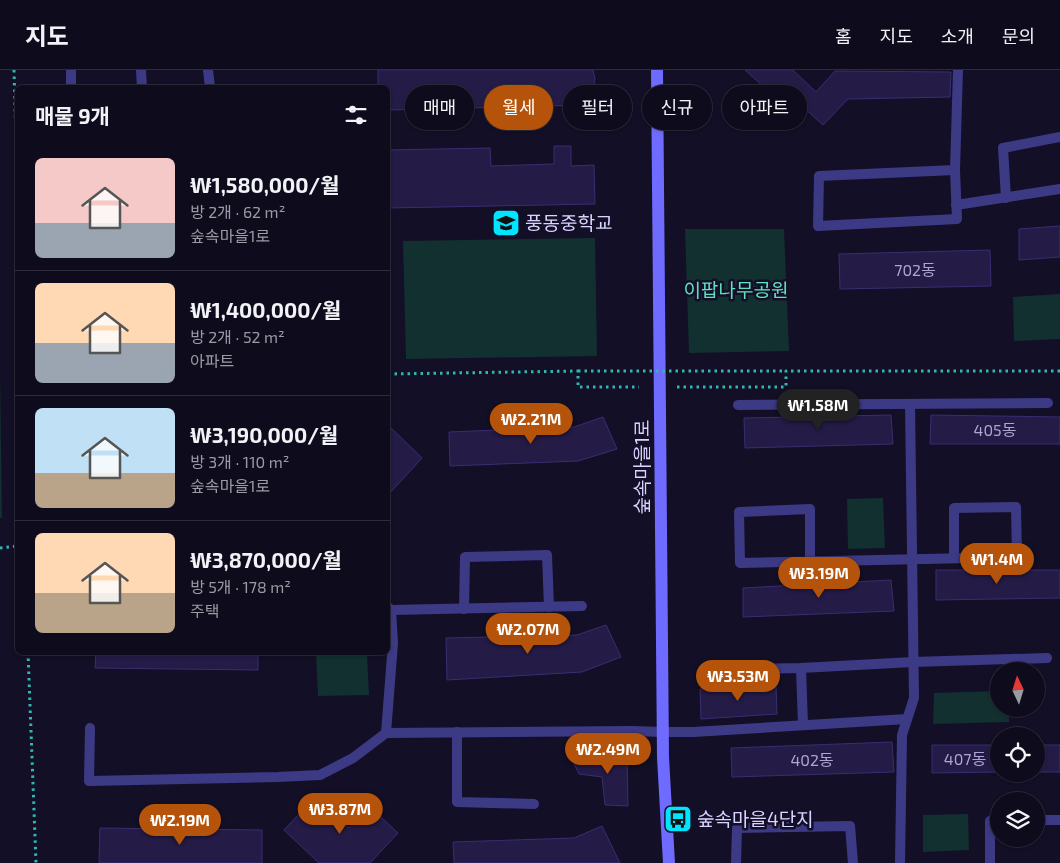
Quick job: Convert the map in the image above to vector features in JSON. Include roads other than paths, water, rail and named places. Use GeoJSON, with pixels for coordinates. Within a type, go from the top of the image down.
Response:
{"type":"FeatureCollection","features":[{"type":"Feature","properties":{"kind":"street","name":"숲속마을1로"},"geometry":{"type":"LineString","coordinates":[[657,70],[663,732],[669,863]]}},
{"type":"Feature","properties":{"kind":"lane"},"geometry":{"type":"LineString","coordinates":[[71,70],[71,85]]}},
{"type":"Feature","properties":{"kind":"lane"},"geometry":{"type":"LineString","coordinates":[[141,70],[142,85]]}},
{"type":"Feature","properties":{"kind":"lane"},"geometry":{"type":"LineString","coordinates":[[208,70],[210,85]]}},
{"type":"Feature","properties":{"kind":"lane"},"geometry":{"type":"LineString","coordinates":[[955,170],[819,176],[818,226],[957,219],[955,170],[958,70]]}},
{"type":"Feature","properties":{"kind":"lane"},"geometry":{"type":"LineString","coordinates":[[1006,198],[1003,148],[1060,137]]}},
{"type":"Feature","properties":{"kind":"lane"},"geometry":{"type":"LineString","coordinates":[[956,204],[1060,189]]}},
{"type":"Feature","properties":{"kind":"lane"},"geometry":{"type":"LineString","coordinates":[[738,406],[1048,403]]}},
{"type":"Feature","properties":{"kind":"lane"},"geometry":{"type":"LineString","coordinates":[[900,863],[902,736],[914,698],[910,404]]}},
{"type":"Feature","properties":{"kind":"lane"},"geometry":{"type":"LineString","coordinates":[[810,561],[810,509],[739,512],[740,563],[1017,557],[1016,507],[954,508],[954,558]]}},
{"type":"Feature","properties":{"kind":"lane"},"geometry":{"type":"LineString","coordinates":[[464,609],[465,557],[547,555],[549,607]]}},
{"type":"Feature","properties":{"kind":"lane"},"geometry":{"type":"LineString","coordinates":[[390,609],[582,606]]}},
{"type":"Feature","properties":{"kind":"lane"},"geometry":{"type":"LineString","coordinates":[[386,733],[393,643],[390,618]]}},
{"type":"Feature","properties":{"kind":"lane"},"geometry":{"type":"LineString","coordinates":[[744,668],[801,668],[1047,658]]}},
{"type":"Feature","properties":{"kind":"lane"},"geometry":{"type":"LineString","coordinates":[[801,668],[803,726]]}},
{"type":"Feature","properties":{"kind":"lane"},"geometry":{"type":"LineString","coordinates":[[90,728],[89,781],[320,775],[353,758],[386,733],[663,732],[907,719]]}},
{"type":"Feature","properties":{"kind":"lane"},"geometry":{"type":"LineString","coordinates":[[457,732],[457,802],[534,804]]}},
{"type":"Feature","properties":{"kind":"lane"},"geometry":{"type":"LineString","coordinates":[[1045,820],[1060,820]]}},
{"type":"Feature","properties":{"kind":"lane"},"geometry":{"type":"LineString","coordinates":[[736,863],[737,828],[850,826],[853,863]]}},
{"type":"Feature","properties":{"kind":"lane"},"geometry":{"type":"LineString","coordinates":[[990,847],[990,863]]}},
{"type":"Feature","properties":{"kind":"place","name":"풍동중학교"},"geometry":{"type":"Point","coordinates":[506,223]}},
{"type":"Feature","properties":{"kind":"place","name":"숲속마을4단지"},"geometry":{"type":"Point","coordinates":[678,819]}},
{"type":"Feature","properties":{"kind":"park label","name":"이팝나무공원"},"geometry":{"type":"Point","coordinates":[736,290]}}]}
